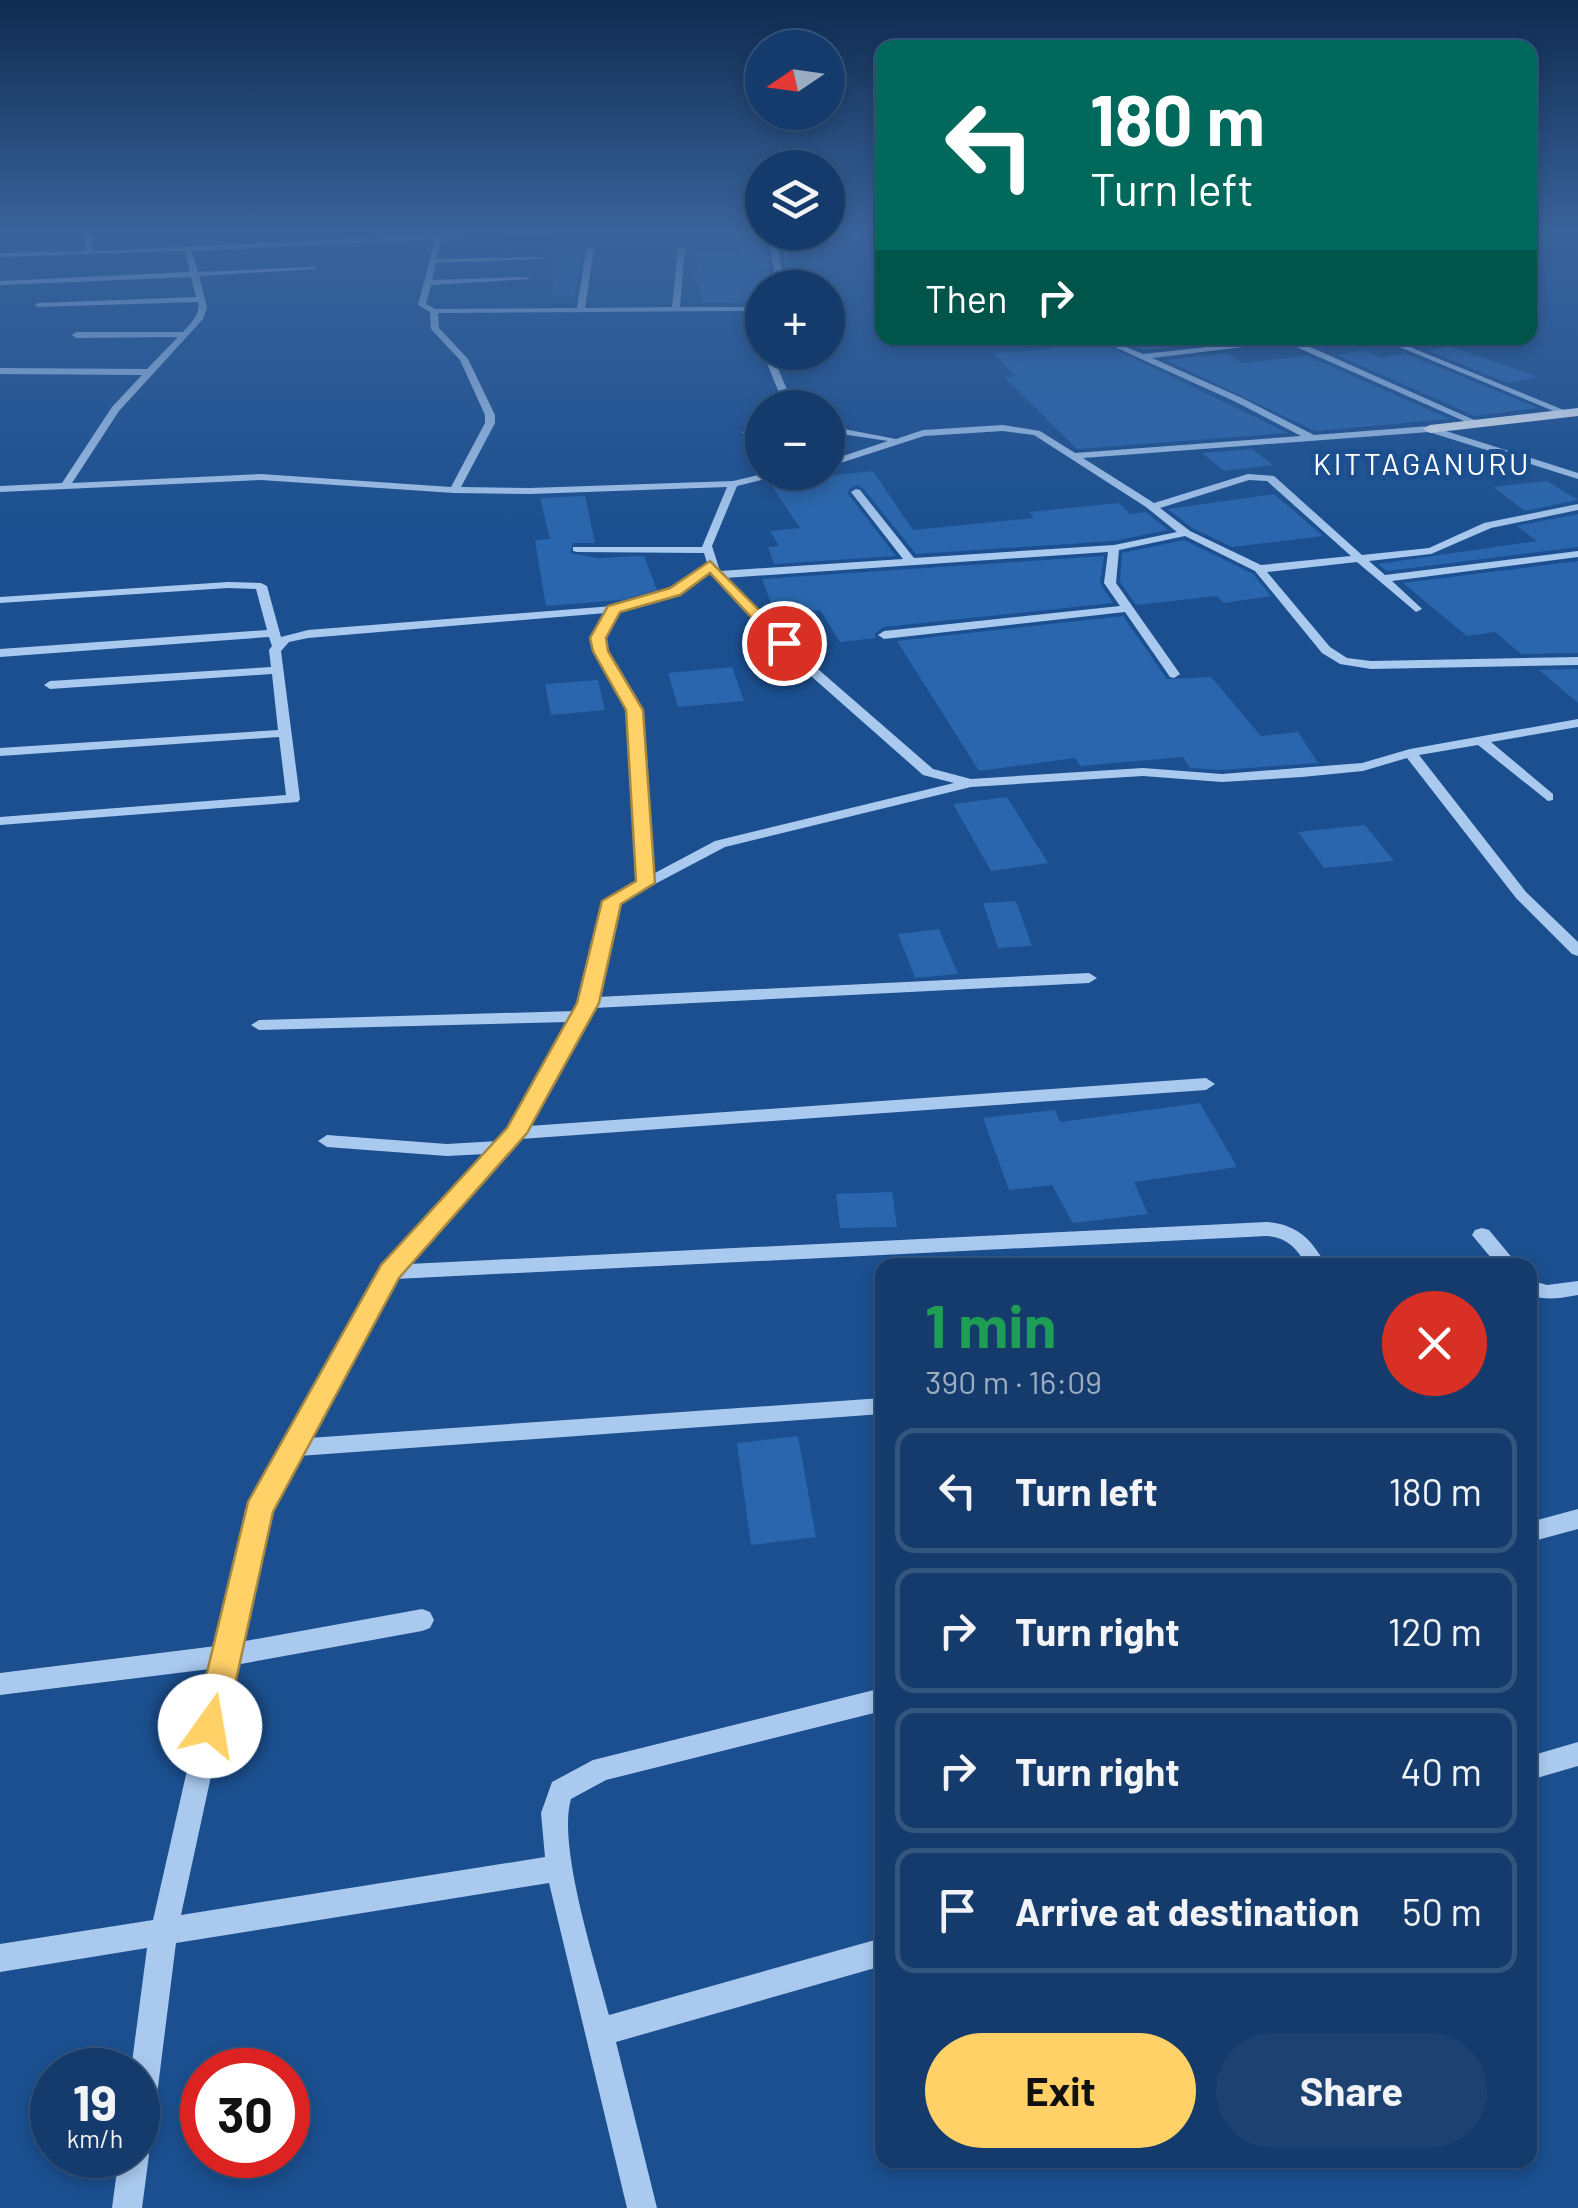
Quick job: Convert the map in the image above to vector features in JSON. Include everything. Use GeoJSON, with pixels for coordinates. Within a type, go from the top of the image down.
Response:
{"type":"FeatureCollection","features":[{"type":"Feature","properties":{"kind":"main road"},"geometry":{"type":"LineString","coordinates":[[1430,429],[1572,412]]}},
{"type":"Feature","properties":{"kind":"street"},"geometry":{"type":"LineString","coordinates":[[439,333],[464,359],[490,415],[490,423],[454,490]]}},
{"type":"Feature","properties":{"kind":"street"},"geometry":{"type":"LineString","coordinates":[[76,336],[185,334]]}},
{"type":"Feature","properties":{"kind":"street"},"geometry":{"type":"LineString","coordinates":[[65,486],[115,409],[185,334]]}},
{"type":"Feature","properties":{"kind":"street"},"geometry":{"type":"LineString","coordinates":[[1114,345],[1239,400],[1313,438]]}},
{"type":"Feature","properties":{"kind":"street"},"geometry":{"type":"LineString","coordinates":[[1140,357],[1232,345]]}},
{"type":"Feature","properties":{"kind":"street"},"geometry":{"type":"LineString","coordinates":[[1301,345],[1476,424]]}},
{"type":"Feature","properties":{"kind":"street"},"geometry":{"type":"LineString","coordinates":[[1400,345],[1572,412]]}},
{"type":"Feature","properties":{"kind":"street"},"geometry":{"type":"LineString","coordinates":[[0,371],[150,372]]}},
{"type":"Feature","properties":{"kind":"street"},"geometry":{"type":"LineString","coordinates":[[845,460],[896,439],[923,433],[1003,428],[1038,433],[1186,533],[1259,569],[1326,650],[1344,660],[1371,665],[1578,661]]}},
{"type":"Feature","properties":{"kind":"street"},"geometry":{"type":"LineString","coordinates":[[1073,456],[1430,429],[1578,476]]}},
{"type":"Feature","properties":{"kind":"street"},"geometry":{"type":"LineString","coordinates":[[845,432],[896,439]]}},
{"type":"Feature","properties":{"kind":"street"},"geometry":{"type":"LineString","coordinates":[[1152,507],[1248,477],[1263,476],[1274,481],[1416,609]]}},
{"type":"Feature","properties":{"kind":"street"},"geometry":{"type":"LineString","coordinates":[[0,489],[261,477],[454,490],[745,481]]}},
{"type":"Feature","properties":{"kind":"street"},"geometry":{"type":"LineString","coordinates":[[733,484],[708,550],[713,570],[807,666],[928,772],[971,783]]}},
{"type":"Feature","properties":{"kind":"street"},"geometry":{"type":"LineString","coordinates":[[856,492],[909,560]]}},
{"type":"Feature","properties":{"kind":"street"},"geometry":{"type":"LineString","coordinates":[[1259,569],[1431,550],[1488,525],[1578,506]]}},
{"type":"Feature","properties":{"kind":"street"},"geometry":{"type":"LineString","coordinates":[[0,653],[276,639],[614,609],[675,592],[713,570],[1114,548],[1186,533]]}},
{"type":"Feature","properties":{"kind":"street"},"geometry":{"type":"LineString","coordinates":[[1114,548],[1110,582],[1174,674]]}},
{"type":"Feature","properties":{"kind":"street"},"geometry":{"type":"LineString","coordinates":[[578,549],[708,550]]}},
{"type":"Feature","properties":{"kind":"street"},"geometry":{"type":"LineString","coordinates":[[1382,579],[1578,554]]}},
{"type":"Feature","properties":{"kind":"street"},"geometry":{"type":"LineString","coordinates":[[0,600],[228,584],[262,586],[276,639],[293,799],[0,821]]}},
{"type":"Feature","properties":{"kind":"street"},"geometry":{"type":"LineString","coordinates":[[884,636],[1125,608]]}},
{"type":"Feature","properties":{"kind":"street"},"geometry":{"type":"LineString","coordinates":[[614,609],[598,638],[600,651],[635,710],[646,883]]}},
{"type":"Feature","properties":{"kind":"street"},"geometry":{"type":"LineString","coordinates":[[50,685],[278,670]]}},
{"type":"Feature","properties":{"kind":"street"},"geometry":{"type":"LineString","coordinates":[[148,2048],[163,1934],[258,1511],[390,1272],[509,1140],[585,1010],[612,901],[720,844],[971,783],[1143,772],[1222,778],[1363,767],[1410,753],[1578,723]]}},
{"type":"Feature","properties":{"kind":"street"},"geometry":{"type":"LineString","coordinates":[[0,752],[286,733]]}},
{"type":"Feature","properties":{"kind":"street"},"geometry":{"type":"LineString","coordinates":[[1480,740],[1548,797]]}},
{"type":"Feature","properties":{"kind":"street"},"geometry":{"type":"LineString","coordinates":[[1410,753],[1521,895],[1578,952]]}},
{"type":"Feature","properties":{"kind":"street"},"geometry":{"type":"LineString","coordinates":[[259,1025],[585,1010],[1089,978]]}},
{"type":"Feature","properties":{"kind":"street"},"geometry":{"type":"LineString","coordinates":[[327,1141],[448,1150],[509,1140],[1206,1084]]}},
{"type":"Feature","properties":{"kind":"street"},"geometry":{"type":"LineString","coordinates":[[390,1272],[1267,1229],[1294,1234],[1305,1242],[1313,1258]]}},
{"type":"Feature","properties":{"kind":"street"},"geometry":{"type":"LineString","coordinates":[[1482,1234],[1502,1258]]}},
{"type":"Feature","properties":{"kind":"street"},"geometry":{"type":"LineString","coordinates":[[1537,1289],[1546,1293],[1578,1288]]}},
{"type":"Feature","properties":{"kind":"street"},"geometry":{"type":"LineString","coordinates":[[293,1448],[875,1406]]}},
{"type":"Feature","properties":{"kind":"street"},"geometry":{"type":"LineString","coordinates":[[1537,1530],[1578,1519]]}},
{"type":"Feature","properties":{"kind":"street"},"geometry":{"type":"LineString","coordinates":[[0,1684],[226,1656],[422,1620]]}},
{"type":"Feature","properties":{"kind":"street"},"geometry":{"type":"LineString","coordinates":[[642,2208],[559,1868],[554,1813],[562,1790],[602,1768],[875,1701]]}},
{"type":"Feature","properties":{"kind":"street"},"geometry":{"type":"LineString","coordinates":[[1537,1766],[1578,1754]]}},
{"type":"Feature","properties":{"kind":"street"},"geometry":{"type":"LineString","coordinates":[[0,1958],[559,1868]]}},
{"type":"Feature","properties":{"kind":"street"},"geometry":{"type":"LineString","coordinates":[[598,2032],[875,1954]]}},
{"type":"Feature","properties":{"kind":"street"},"geometry":{"type":"LineString","coordinates":[[127,2208],[131,2178]]}},
{"type":"Feature","properties":{"kind":"building"},"geometry":{"type":"Polygon","coordinates":[[[1046,345],[1106,345],[1288,433],[1077,449],[1004,377],[1015,376],[993,353],[1052,349],[1046,345]]]}},
{"type":"Feature","properties":{"kind":"building"},"geometry":{"type":"Polygon","coordinates":[[[1131,345],[1184,346],[1144,350],[1131,345]]]}},
{"type":"Feature","properties":{"kind":"building"},"geometry":{"type":"Polygon","coordinates":[[[1449,346],[1538,377],[1508,383],[1429,351],[1449,346]]]}},
{"type":"Feature","properties":{"kind":"building"},"geometry":{"type":"Polygon","coordinates":[[[1364,350],[1380,358],[1404,353],[1538,408],[1475,416],[1337,355],[1364,350]]]}},
{"type":"Feature","properties":{"kind":"building"},"geometry":{"type":"Polygon","coordinates":[[[1226,353],[1242,363],[1307,356],[1450,419],[1315,431],[1166,360],[1226,353]]]}},
{"type":"Feature","properties":{"kind":"building"},"geometry":{"type":"Polygon","coordinates":[[[1252,449],[1273,465],[1224,471],[1202,453],[1252,449]]]}},
{"type":"Feature","properties":{"kind":"building"},"geometry":{"type":"Polygon","coordinates":[[[873,471],[913,530],[1034,518],[1029,512],[1119,503],[1130,514],[1146,512],[1168,530],[1114,541],[916,554],[857,485],[848,494],[896,556],[774,564],[768,547],[779,546],[770,531],[800,528],[774,490],[845,490],[845,474],[873,471]]]}},
{"type":"Feature","properties":{"kind":"building"},"geometry":{"type":"Polygon","coordinates":[[[1547,481],[1578,500],[1525,511],[1493,487],[1547,481]]]}},
{"type":"Feature","properties":{"kind":"building"},"geometry":{"type":"Polygon","coordinates":[[[1274,494],[1323,536],[1232,547],[1192,528],[1168,509],[1274,494]]]}},
{"type":"Feature","properties":{"kind":"building"},"geometry":{"type":"Polygon","coordinates":[[[585,496],[595,543],[573,543],[570,553],[598,558],[644,556],[657,590],[621,600],[546,606],[535,540],[550,539],[540,498],[585,496]]]}},
{"type":"Feature","properties":{"kind":"building"},"geometry":{"type":"Polygon","coordinates":[[[1578,514],[1578,547],[1387,571],[1378,564],[1537,541],[1517,526],[1578,514]]]}},
{"type":"Feature","properties":{"kind":"building"},"geometry":{"type":"Polygon","coordinates":[[[1184,540],[1253,574],[1271,596],[1224,603],[1217,596],[1136,605],[1120,582],[1122,553],[1184,540]]]}},
{"type":"Feature","properties":{"kind":"building"},"geometry":{"type":"Polygon","coordinates":[[[1104,556],[1100,583],[1113,603],[884,627],[874,634],[876,638],[840,642],[820,610],[775,614],[762,579],[1104,556]]]}},
{"type":"Feature","properties":{"kind":"building"},"geometry":{"type":"Polygon","coordinates":[[[1578,561],[1578,653],[1521,654],[1495,632],[1467,636],[1403,583],[1578,561]]]}},
{"type":"Feature","properties":{"kind":"building"},"geometry":{"type":"Polygon","coordinates":[[[1123,616],[1167,679],[1211,677],[1261,736],[1298,732],[1318,763],[1222,770],[1190,768],[1183,757],[1080,766],[1075,758],[979,771],[897,641],[1123,616]]]}},
{"type":"Feature","properties":{"kind":"building"},"geometry":{"type":"Polygon","coordinates":[[[732,667],[744,701],[678,707],[668,673],[732,667]]]}},
{"type":"Feature","properties":{"kind":"building"},"geometry":{"type":"Polygon","coordinates":[[[1578,669],[1578,703],[1539,670],[1578,669]]]}},
{"type":"Feature","properties":{"kind":"building"},"geometry":{"type":"Polygon","coordinates":[[[598,680],[605,710],[551,715],[545,684],[598,680]]]}},
{"type":"Feature","properties":{"kind":"building"},"geometry":{"type":"Polygon","coordinates":[[[1007,797],[1048,863],[991,871],[953,804],[1007,797]]]}},
{"type":"Feature","properties":{"kind":"building"},"geometry":{"type":"Polygon","coordinates":[[[1365,825],[1394,861],[1324,868],[1298,832],[1365,825]]]}},
{"type":"Feature","properties":{"kind":"building"},"geometry":{"type":"Polygon","coordinates":[[[1016,901],[1032,946],[998,948],[983,903],[1016,901]]]}},
{"type":"Feature","properties":{"kind":"building"},"geometry":{"type":"Polygon","coordinates":[[[939,929],[958,974],[915,978],[898,934],[939,929]]]}},
{"type":"Feature","properties":{"kind":"building"},"geometry":{"type":"Polygon","coordinates":[[[1200,1103],[1237,1167],[1134,1182],[1148,1214],[1073,1223],[1052,1185],[1009,1190],[983,1118],[1055,1110],[1060,1122],[1200,1103]]]}},
{"type":"Feature","properties":{"kind":"building"},"geometry":{"type":"Polygon","coordinates":[[[892,1192],[897,1227],[840,1228],[836,1194],[892,1192]]]}},
{"type":"Feature","properties":{"kind":"building"},"geometry":{"type":"Polygon","coordinates":[[[798,1436],[816,1537],[751,1545],[737,1443],[798,1436]]]}},
{"type":"Feature","properties":{"kind":"district","name":"KITTAGANURU"},"geometry":{"type":"Point","coordinates":[1422,465]}},
{"type":"Feature","properties":{"kind":"route"},"geometry":{"type":"LineString","coordinates":[[210,1726],[258,1511],[390,1272],[516,1133],[588,1003],[612,901],[646,883],[635,710],[600,651],[598,638],[614,609],[675,592],[710,565],[784,643]]}}]}
